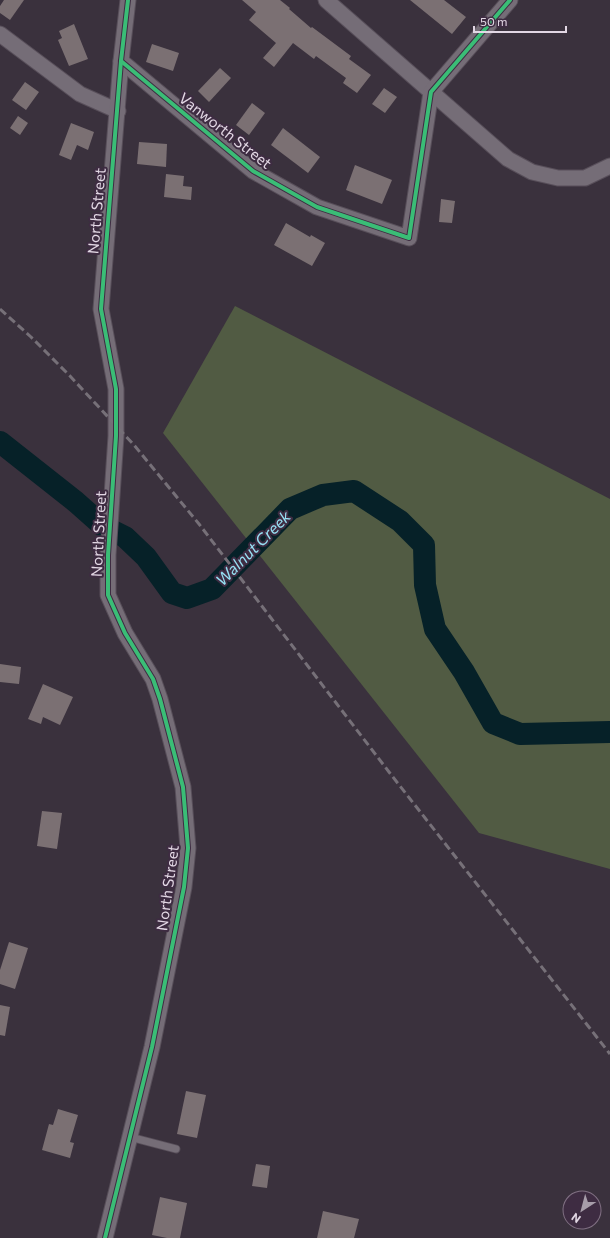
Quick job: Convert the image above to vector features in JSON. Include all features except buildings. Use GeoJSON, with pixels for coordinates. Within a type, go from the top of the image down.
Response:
{"type":"FeatureCollection","features":[{"type":"Feature","properties":{"kind":"street","name":"North Street"},"geometry":{"type":"LineString","coordinates":[[105,1238],[153,1039],[184,887],[188,848],[183,787],[160,699],[152,679],[125,633],[108,595],[108,555],[116,436],[116,389],[102,309],[121,61],[128,0]]}},
{"type":"Feature","properties":{"kind":"street"},"geometry":{"type":"LineString","coordinates":[[326,0],[508,159],[532,172],[558,178],[585,178],[610,166]]}},
{"type":"Feature","properties":{"kind":"street"},"geometry":{"type":"LineString","coordinates":[[431,92],[510,0]]}},
{"type":"Feature","properties":{"kind":"street"},"geometry":{"type":"LineString","coordinates":[[0,34],[80,94],[118,111]]}},
{"type":"Feature","properties":{"kind":"street","name":"Vanworth Street"},"geometry":{"type":"LineString","coordinates":[[121,61],[253,171],[317,206],[409,238],[431,92]]}},
{"type":"Feature","properties":{"kind":"lane"},"geometry":{"type":"LineString","coordinates":[[130,1137],[176,1149]]}},
{"type":"Feature","properties":{"kind":"green space"},"geometry":{"type":"Polygon","coordinates":[[[235,306],[610,499],[610,869],[479,833],[163,433],[235,306]]]}},
{"type":"Feature","properties":{"kind":"waterway","name":"Walnut Creek"},"geometry":{"type":"LineString","coordinates":[[0,442],[76,502],[103,526],[125,537],[146,557],[172,593],[187,598],[212,589],[290,509],[323,495],[354,491],[400,521],[424,545],[425,585],[435,629],[464,672],[493,723],[520,734],[610,732]]}},
{"type":"Feature","properties":{"kind":"railway"},"geometry":{"type":"LineString","coordinates":[[0,309],[31,337],[70,376],[134,445],[199,524],[389,772],[610,1054]]}},
{"type":"Feature","properties":{"kind":"cycle path"},"geometry":{"type":"LineString","coordinates":[[105,1238],[152,1047],[184,887],[188,848],[183,787],[160,699],[153,679],[125,633],[108,595],[108,555],[116,436],[116,389],[101,309],[121,61],[128,0]]}},
{"type":"Feature","properties":{"kind":"cycle path"},"geometry":{"type":"LineString","coordinates":[[121,61],[253,171],[317,207],[409,238],[431,92],[510,0]]}}]}
